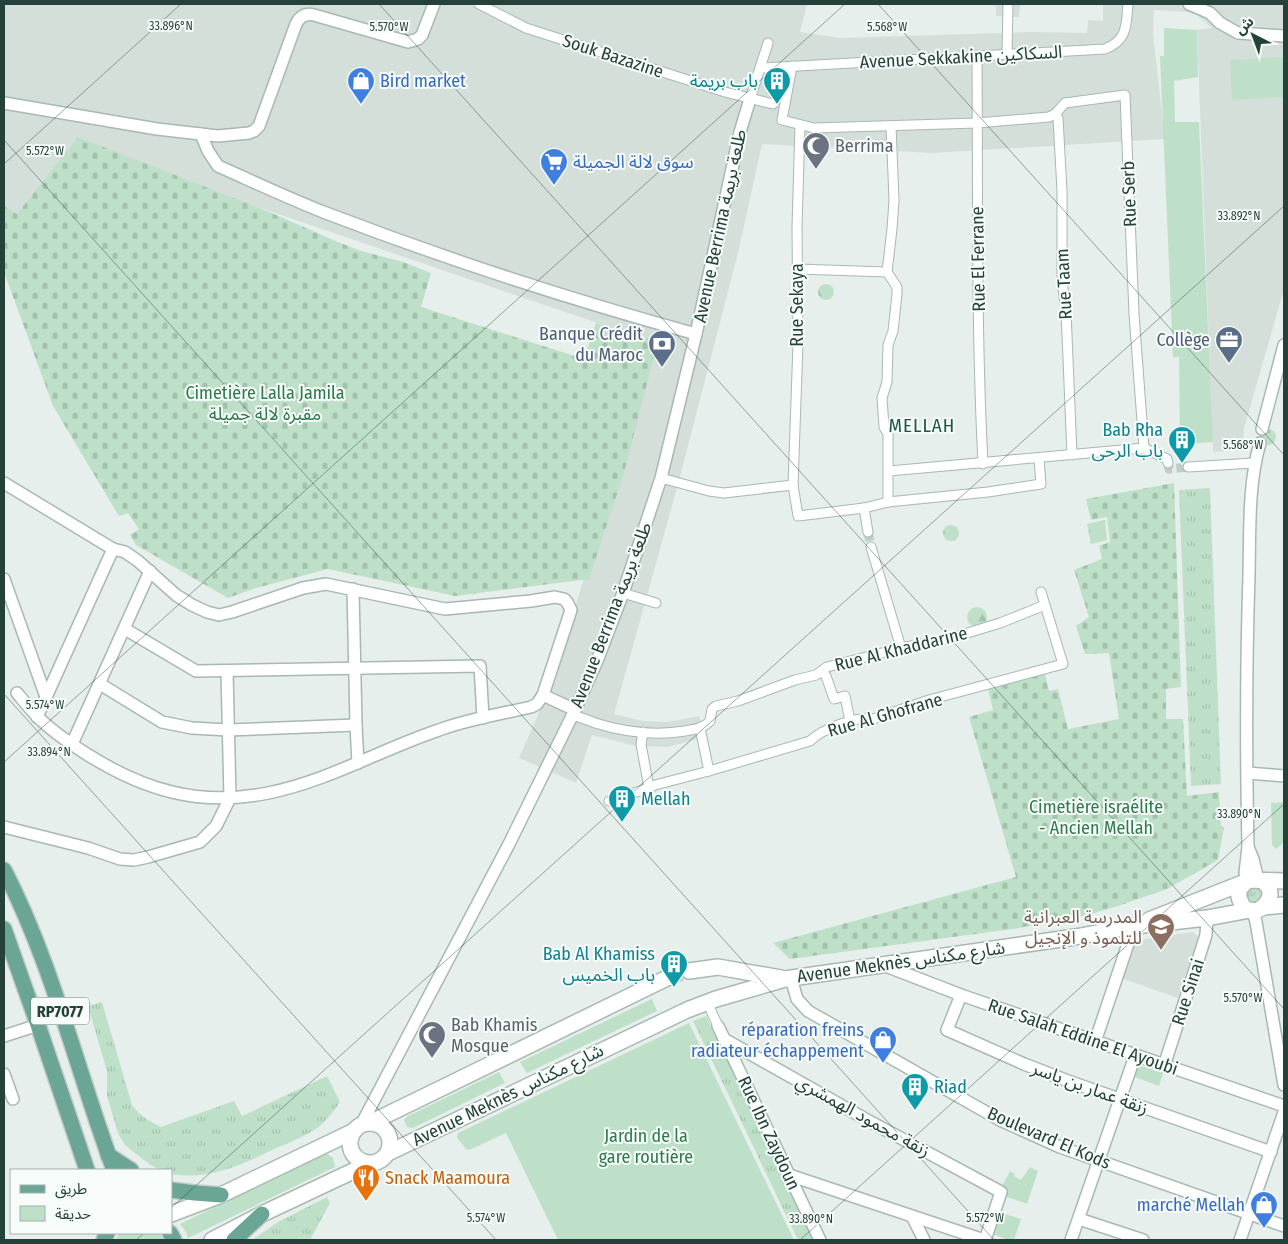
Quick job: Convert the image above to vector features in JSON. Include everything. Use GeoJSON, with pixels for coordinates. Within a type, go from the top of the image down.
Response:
{"type":"FeatureCollection","features":[{"type":"Feature","properties":{"kind":"main road","name":"RP7077"},"geometry":{"type":"LineString","coordinates":[[4,870],[32,934],[72,1043],[114,1169]]}},
{"type":"Feature","properties":{"kind":"main road","name":"RP7077"},"geometry":{"type":"LineString","coordinates":[[4,929],[87,1169]]}},
{"type":"Feature","properties":{"kind":"main road"},"geometry":{"type":"LineString","coordinates":[[108,1155],[129,1169]]}},
{"type":"Feature","properties":{"kind":"main road"},"geometry":{"type":"LineString","coordinates":[[172,1190],[221,1194]]}},
{"type":"Feature","properties":{"kind":"main road"},"geometry":{"type":"LineString","coordinates":[[234,1240],[262,1214]]}},
{"type":"Feature","properties":{"kind":"street"},"geometry":{"type":"LineString","coordinates":[[4,103],[157,129],[218,136],[247,134],[258,128],[296,24],[301,17],[310,14],[408,42],[418,39],[422,35],[434,4]]}},
{"type":"Feature","properties":{"kind":"street","name":"Souk Bazazine"},"geometry":{"type":"LineString","coordinates":[[479,4],[526,28],[716,89],[779,106]]}},
{"type":"Feature","properties":{"kind":"street"},"geometry":{"type":"LineString","coordinates":[[1007,54],[1008,4]]}},
{"type":"Feature","properties":{"kind":"street","name":"Avenue Sekkakine السكاكين"},"geometry":{"type":"LineString","coordinates":[[761,68],[1105,49],[1113,46],[1124,33],[1128,4]]}},
{"type":"Feature","properties":{"kind":"street"},"geometry":{"type":"LineString","coordinates":[[1189,4],[1210,13],[1220,23],[1238,33],[1284,36]]}},
{"type":"Feature","properties":{"kind":"street","name":"Avenue Berrima طلعة بريمة"},"geometry":{"type":"LineString","coordinates":[[362,1126],[500,862],[574,712],[597,661],[623,593],[661,478],[696,334],[740,132],[768,43]]}},
{"type":"Feature","properties":{"kind":"street","name":"Rue El Ferrane"},"geometry":{"type":"LineString","coordinates":[[977,55],[976,168],[983,464]]}},
{"type":"Feature","properties":{"kind":"street"},"geometry":{"type":"LineString","coordinates":[[792,66],[779,106],[782,120],[800,125]]}},
{"type":"Feature","properties":{"kind":"street","name":"Rue Serb"},"geometry":{"type":"LineString","coordinates":[[800,125],[814,128],[891,126],[977,123],[1049,117],[1056,114],[1065,103],[1126,95],[1134,314],[1144,448]]}},
{"type":"Feature","properties":{"kind":"street","name":"Rue Taam"},"geometry":{"type":"LineString","coordinates":[[1056,114],[1058,118],[1062,191],[1062,281],[1066,311],[1072,455]]}},
{"type":"Feature","properties":{"kind":"street","name":"Rue Sekaya"},"geometry":{"type":"LineString","coordinates":[[800,125],[793,485],[798,516],[864,508]]}},
{"type":"Feature","properties":{"kind":"street"},"geometry":{"type":"LineString","coordinates":[[888,502],[888,434],[884,427],[882,398],[887,382],[888,345],[893,331],[897,294],[897,287],[887,272],[894,200],[891,126]]}},
{"type":"Feature","properties":{"kind":"street"},"geometry":{"type":"LineString","coordinates":[[201,134],[208,151],[218,166],[325,212],[588,304],[696,334]]}},
{"type":"Feature","properties":{"kind":"street"},"geometry":{"type":"LineString","coordinates":[[797,269],[887,272]]}},
{"type":"Feature","properties":{"kind":"street"},"geometry":{"type":"LineString","coordinates":[[1262,429],[1284,345]]}},
{"type":"Feature","properties":{"kind":"street"},"geometry":{"type":"LineString","coordinates":[[1252,881],[1253,859],[1248,848],[1247,644],[1254,463],[1260,443]]}},
{"type":"Feature","properties":{"kind":"street"},"geometry":{"type":"LineString","coordinates":[[888,472],[1144,448],[1167,459],[1168,463]]}},
{"type":"Feature","properties":{"kind":"street"},"geometry":{"type":"LineString","coordinates":[[868,532],[864,508],[888,502],[988,492],[1041,484],[1038,459]]}},
{"type":"Feature","properties":{"kind":"street"},"geometry":{"type":"LineString","coordinates":[[1188,467],[1254,463]]}},
{"type":"Feature","properties":{"kind":"street"},"geometry":{"type":"LineString","coordinates":[[661,478],[709,491],[724,493],[793,485]]}},
{"type":"Feature","properties":{"kind":"street"},"geometry":{"type":"LineString","coordinates":[[4,483],[113,549],[125,552],[150,571],[176,595],[192,605],[219,615],[303,588],[326,584],[445,609],[555,597],[564,599],[570,606],[570,615],[543,695],[537,704],[434,732],[324,776],[276,791],[230,798],[197,797],[173,794],[139,782],[110,769],[72,744],[37,717],[17,693]]}},
{"type":"Feature","properties":{"kind":"street"},"geometry":{"type":"LineString","coordinates":[[871,547],[901,648]]}},
{"type":"Feature","properties":{"kind":"street"},"geometry":{"type":"LineString","coordinates":[[37,717],[113,549]]}},
{"type":"Feature","properties":{"kind":"street"},"geometry":{"type":"LineString","coordinates":[[72,744],[150,571]]}},
{"type":"Feature","properties":{"kind":"street"},"geometry":{"type":"LineString","coordinates":[[4,579],[46,697]]}},
{"type":"Feature","properties":{"kind":"street"},"geometry":{"type":"LineString","coordinates":[[353,589],[358,763]]}},
{"type":"Feature","properties":{"kind":"street"},"geometry":{"type":"LineString","coordinates":[[1041,592],[1045,605]]}},
{"type":"Feature","properties":{"kind":"street"},"geometry":{"type":"LineString","coordinates":[[623,593],[656,603]]}},
{"type":"Feature","properties":{"kind":"street","name":"Rue Al Khaddarine"},"geometry":{"type":"LineString","coordinates":[[700,728],[710,721],[714,707],[758,694],[795,680],[816,675],[827,667],[901,648],[948,639],[991,626],[1045,605]]}},
{"type":"Feature","properties":{"kind":"street","name":"Rue Al Ghofrane"},"geometry":{"type":"LineString","coordinates":[[609,801],[649,788],[655,784],[709,771],[810,741],[816,735],[850,721],[864,718],[873,719],[929,700],[1063,664],[1045,605]]}},
{"type":"Feature","properties":{"kind":"street"},"geometry":{"type":"LineString","coordinates":[[124,629],[196,671],[480,666],[483,718]]}},
{"type":"Feature","properties":{"kind":"street"},"geometry":{"type":"LineString","coordinates":[[4,827],[88,848],[120,859],[134,860],[163,854],[200,842],[216,826],[230,798],[228,671]]}},
{"type":"Feature","properties":{"kind":"street"},"geometry":{"type":"LineString","coordinates":[[822,671],[826,676],[834,699],[845,696],[850,721]]}},
{"type":"Feature","properties":{"kind":"street"},"geometry":{"type":"LineString","coordinates":[[100,684],[162,722],[192,728],[228,730],[356,725]]}},
{"type":"Feature","properties":{"kind":"street"},"geometry":{"type":"LineString","coordinates":[[543,695],[594,722],[609,727],[670,734],[700,728],[709,771]]}},
{"type":"Feature","properties":{"kind":"street"},"geometry":{"type":"LineString","coordinates":[[643,732],[640,744],[649,788]]}},
{"type":"Feature","properties":{"kind":"street"},"geometry":{"type":"LineString","coordinates":[[1248,773],[1284,776]]}},
{"type":"Feature","properties":{"kind":"street"},"geometry":{"type":"LineString","coordinates":[[1252,881],[1266,885],[1270,893],[1269,901],[1257,912],[1242,906],[1239,898],[1240,889],[1252,881]]}},
{"type":"Feature","properties":{"kind":"street","name":"Avenue Meknès شارع مكناس"},"geometry":{"type":"LineString","coordinates":[[1134,926],[1252,881],[1284,881]]}},
{"type":"Feature","properties":{"kind":"street","name":"Avenue Meknès شارع مكناس"},"geometry":{"type":"LineString","coordinates":[[388,1153],[711,1000],[788,979],[1075,937],[1134,926],[1257,912],[1284,905]]}},
{"type":"Feature","properties":{"kind":"street"},"geometry":{"type":"LineString","coordinates":[[1257,912],[1284,1085]]}},
{"type":"Feature","properties":{"kind":"street","name":"Rue Sinai"},"geometry":{"type":"LineString","coordinates":[[1164,1066],[1206,935],[1207,918]]}},
{"type":"Feature","properties":{"kind":"street"},"geometry":{"type":"LineString","coordinates":[[1095,1042],[1134,926]]}},
{"type":"Feature","properties":{"kind":"street","name":"Rue Salah Eddine El Ayoubi"},"geometry":{"type":"LineString","coordinates":[[883,965],[961,995],[1284,1106]]}},
{"type":"Feature","properties":{"kind":"street"},"geometry":{"type":"LineString","coordinates":[[718,967],[726,972],[729,981],[726,990],[711,1000],[718,1026]]}},
{"type":"Feature","properties":{"kind":"street","name":"Avenue Meknès شارع مكناس"},"geometry":{"type":"LineString","coordinates":[[689,971],[718,967],[788,979]]}},
{"type":"Feature","properties":{"kind":"street","name":"Avenue Meknès شارع مكناس"},"geometry":{"type":"LineString","coordinates":[[172,1214],[221,1194],[667,978]]}},
{"type":"Feature","properties":{"kind":"street","name":"Boulevard El Kods"},"geometry":{"type":"LineString","coordinates":[[788,979],[797,999],[808,1011],[1000,1120],[1060,1147],[1284,1226]]}},
{"type":"Feature","properties":{"kind":"street","name":"زنقة عمار بن ياسر"},"geometry":{"type":"LineString","coordinates":[[961,995],[948,1030],[1024,1064],[1120,1100],[1271,1152]]}},
{"type":"Feature","properties":{"kind":"street"},"geometry":{"type":"LineString","coordinates":[[4,1036],[38,1025]]}},
{"type":"Feature","properties":{"kind":"street","name":"Rue Ibn Zaydoun"},"geometry":{"type":"LineString","coordinates":[[718,1026],[820,1240]]}},
{"type":"Feature","properties":{"kind":"street","name":"زنقة محمود الهمشري"},"geometry":{"type":"LineString","coordinates":[[724,1039],[869,1121],[1001,1192],[984,1240]]}},
{"type":"Feature","properties":{"kind":"street"},"geometry":{"type":"LineString","coordinates":[[1072,1240],[1135,1056]]}},
{"type":"Feature","properties":{"kind":"street"},"geometry":{"type":"LineString","coordinates":[[4,1074],[13,1100]]}},
{"type":"Feature","properties":{"kind":"street"},"geometry":{"type":"LineString","coordinates":[[1240,1240],[1284,1112]]}},
{"type":"Feature","properties":{"kind":"street"},"geometry":{"type":"LineString","coordinates":[[212,1240],[262,1214],[385,1157],[390,1145],[389,1137],[386,1131],[378,1124],[362,1126],[349,1142],[350,1148],[357,1159],[368,1164]]}},
{"type":"Feature","properties":{"kind":"street"},"geometry":{"type":"LineString","coordinates":[[789,1175],[913,1218],[984,1240]]}},
{"type":"Feature","properties":{"kind":"street"},"geometry":{"type":"LineString","coordinates":[[913,1218],[924,1240]]}},
{"type":"Feature","properties":{"kind":"street"},"geometry":{"type":"LineString","coordinates":[[1079,1219],[1143,1240]]}},
{"type":"Feature","properties":{"kind":"shaded area"},"geometry":{"type":"Polygon","coordinates":[[[4,4],[807,4],[800,32],[840,38],[1031,32],[1087,33],[1088,20],[1103,21],[1103,4],[1284,4],[1284,289],[1244,428],[1243,450],[1213,452],[1197,30],[1212,28],[1197,15],[1187,12],[1154,10],[1153,34],[1165,139],[932,153],[762,144],[738,253],[677,488],[614,714],[643,721],[667,722],[699,716],[708,736],[668,747],[636,746],[592,735],[576,783],[519,758],[552,683],[656,343],[82,147],[22,221],[4,211],[4,4]]]}},
{"type":"Feature","properties":{"kind":"shaded area"},"geometry":{"type":"Polygon","coordinates":[[[996,4],[1020,4],[1019,17],[996,16],[996,4]]]}},
{"type":"Feature","properties":{"kind":"shaded area"},"geometry":{"type":"Polygon","coordinates":[[[1193,932],[1198,937],[1178,998],[1121,978],[1133,941],[1193,932]]]}},
{"type":"Feature","properties":{"kind":"green space"},"geometry":{"type":"Polygon","coordinates":[[[1164,28],[1197,30],[1198,77],[1174,81],[1175,122],[1199,122],[1213,442],[1180,444],[1179,357],[1173,357],[1160,56],[1164,56],[1164,28]]]}},
{"type":"Feature","properties":{"kind":"green space"},"geometry":{"type":"Polygon","coordinates":[[[1284,57],[1284,97],[1232,100],[1230,60],[1284,57]]]}},
{"type":"Feature","properties":{"kind":"green space","name":"Cimetière Lalla Jamila مقبرة لالة جميلة"},"geometry":{"type":"Polygon","coordinates":[[[78,137],[267,211],[361,251],[403,262],[431,273],[421,307],[584,359],[596,323],[658,341],[624,473],[589,579],[455,596],[328,569],[256,588],[228,598],[136,545],[130,535],[139,529],[128,513],[119,516],[53,406],[4,272],[4,206],[17,214],[78,137]]]}},
{"type":"Feature","properties":{"kind":"green space"},"geometry":{"type":"Polygon","coordinates":[[[826,284],[834,292],[826,300],[818,292],[826,284]]]}},
{"type":"Feature","properties":{"kind":"green space"},"geometry":{"type":"Polygon","coordinates":[[[1268,429],[1276,437],[1268,445],[1260,437],[1268,429]]]}},
{"type":"Feature","properties":{"kind":"green space","name":"Cimetière israélite - Ancien Mellah"},"geometry":{"type":"Polygon","coordinates":[[[1174,483],[1181,687],[1166,689],[1166,719],[1183,719],[1187,796],[1219,792],[1221,826],[1224,828],[1218,860],[1167,889],[1087,915],[1019,928],[790,959],[773,943],[1016,877],[969,717],[993,710],[988,689],[1045,674],[1049,691],[1058,689],[1068,729],[1119,719],[1109,653],[1085,654],[1076,626],[1089,617],[1074,570],[1102,559],[1099,546],[1110,542],[1107,517],[1091,520],[1086,499],[1174,483]]]}},
{"type":"Feature","properties":{"kind":"green space"},"geometry":{"type":"Polygon","coordinates":[[[1210,488],[1221,784],[1191,786],[1179,490],[1210,488]]]}},
{"type":"Feature","properties":{"kind":"green space"},"geometry":{"type":"Polygon","coordinates":[[[1105,520],[1107,540],[1091,544],[1087,524],[1105,520]]]}},
{"type":"Feature","properties":{"kind":"green space"},"geometry":{"type":"Polygon","coordinates":[[[951,525],[959,533],[951,541],[943,533],[951,525]]]}},
{"type":"Feature","properties":{"kind":"green space"},"geometry":{"type":"Polygon","coordinates":[[[977,607],[984,610],[987,617],[984,624],[977,627],[970,624],[967,617],[970,610],[977,607]]]}},
{"type":"Feature","properties":{"kind":"green space"},"geometry":{"type":"Polygon","coordinates":[[[1284,802],[1284,842],[1276,849],[1272,845],[1271,803],[1284,802]]]}},
{"type":"Feature","properties":{"kind":"green space"},"geometry":{"type":"Polygon","coordinates":[[[1254,885],[1264,892],[1261,903],[1249,904],[1245,893],[1247,889],[1254,885]]]}},
{"type":"Feature","properties":{"kind":"green space"},"geometry":{"type":"Polygon","coordinates":[[[656,997],[652,999],[657,1011],[527,1073],[520,1062],[656,997]]]}},
{"type":"Feature","properties":{"kind":"green space"},"geometry":{"type":"Polygon","coordinates":[[[102,1002],[132,1105],[145,1118],[161,1127],[234,1101],[242,1116],[327,1076],[340,1102],[320,1126],[300,1138],[227,1169],[213,1173],[185,1176],[172,1174],[172,1169],[158,1169],[125,1145],[118,1133],[107,1096],[107,1071],[88,1006],[102,1002]]]}},
{"type":"Feature","properties":{"kind":"green space"},"geometry":{"type":"Polygon","coordinates":[[[706,1016],[813,1240],[798,1240],[693,1021],[706,1016]]]}},
{"type":"Feature","properties":{"kind":"green space","name":"Jardin de la gare routière"},"geometry":{"type":"Polygon","coordinates":[[[689,1023],[794,1240],[558,1240],[506,1133],[469,1150],[457,1138],[458,1133],[689,1023]]]}},
{"type":"Feature","properties":{"kind":"green space"},"geometry":{"type":"Polygon","coordinates":[[[1139,1065],[1163,1073],[1159,1086],[1135,1077],[1139,1065]]]}},
{"type":"Feature","properties":{"kind":"green space"},"geometry":{"type":"Polygon","coordinates":[[[499,1072],[505,1083],[413,1128],[407,1127],[404,1120],[408,1116],[499,1072]]]}},
{"type":"Feature","properties":{"kind":"green space"},"geometry":{"type":"Polygon","coordinates":[[[326,1153],[333,1158],[335,1167],[188,1238],[180,1224],[326,1153]]]}},
{"type":"Feature","properties":{"kind":"green space"},"geometry":{"type":"Polygon","coordinates":[[[1030,1167],[1038,1171],[1027,1204],[1005,1196],[1001,1188],[1010,1171],[1021,1180],[1030,1167]]]}},
{"type":"Feature","properties":{"kind":"green space"},"geometry":{"type":"Polygon","coordinates":[[[327,1197],[330,1203],[310,1240],[252,1240],[278,1222],[327,1197]]]}},
{"type":"Feature","properties":{"kind":"green space"},"geometry":{"type":"Polygon","coordinates":[[[999,1212],[1021,1219],[1014,1240],[992,1234],[999,1212]]]}},
{"type":"Feature","properties":{"kind":"green space"},"geometry":{"type":"Polygon","coordinates":[[[292,1230],[299,1232],[305,1240],[281,1240],[285,1233],[292,1230]]]}},
{"type":"Feature","properties":{"kind":"green space"},"geometry":{"type":"Polygon","coordinates":[[[119,1234],[160,1234],[164,1240],[115,1240],[119,1234]]]}},
{"type":"Feature","properties":{"kind":"tunnel"},"geometry":{"type":"LineString","coordinates":[[1168,463],[1169,469],[1188,467]]}},
{"type":"Feature","properties":{"kind":"tunnel"},"geometry":{"type":"LineString","coordinates":[[868,532],[871,547]]}},
{"type":"Feature","properties":{"kind":"tunnel"},"geometry":{"type":"LineString","coordinates":[[667,978],[689,971]]}},
{"type":"Feature","properties":{"kind":"place","name":"Bird market"},"geometry":{"type":"Point","coordinates":[361,105]}},
{"type":"Feature","properties":{"kind":"place","name":"باب بريمة"},"geometry":{"type":"Point","coordinates":[777,105]}},
{"type":"Feature","properties":{"kind":"place","name":"Berrima"},"geometry":{"type":"Point","coordinates":[816,170]}},
{"type":"Feature","properties":{"kind":"place","name":"سوق لالة الجميلة"},"geometry":{"type":"Point","coordinates":[554,186]}},
{"type":"Feature","properties":{"kind":"place","name":"Collège"},"geometry":{"type":"Point","coordinates":[1229,364]}},
{"type":"Feature","properties":{"kind":"place","name":"Banque Crédit du Maroc"},"geometry":{"type":"Point","coordinates":[662,368]}},
{"type":"Feature","properties":{"kind":"place","name":"Bab Rha باب الرحى"},"geometry":{"type":"Point","coordinates":[1182,464]}},
{"type":"Feature","properties":{"kind":"place","name":"Mellah"},"geometry":{"type":"Point","coordinates":[622,823]}},
{"type":"Feature","properties":{"kind":"place","name":"المدرسة العبرانية للتلموذ و الإنجيل"},"geometry":{"type":"Point","coordinates":[1161,951]}},
{"type":"Feature","properties":{"kind":"place","name":"Bab Al Khamiss باب الخميس"},"geometry":{"type":"Point","coordinates":[674,988]}},
{"type":"Feature","properties":{"kind":"place","name":"Bab Khamis Mosque"},"geometry":{"type":"Point","coordinates":[432,1059]}},
{"type":"Feature","properties":{"kind":"place","name":"réparation freins radiateur échappement"},"geometry":{"type":"Point","coordinates":[883,1064]}},
{"type":"Feature","properties":{"kind":"place","name":"Riad"},"geometry":{"type":"Point","coordinates":[915,1111]}},
{"type":"Feature","properties":{"kind":"place","name":"Snack Maamoura"},"geometry":{"type":"Point","coordinates":[366,1202]}},
{"type":"Feature","properties":{"kind":"place","name":"marché Mellah"},"geometry":{"type":"Point","coordinates":[1264,1229]}},
{"type":"Feature","properties":{"kind":"district","name":"MELLAH"},"geometry":{"type":"Point","coordinates":[922,425]}}]}
